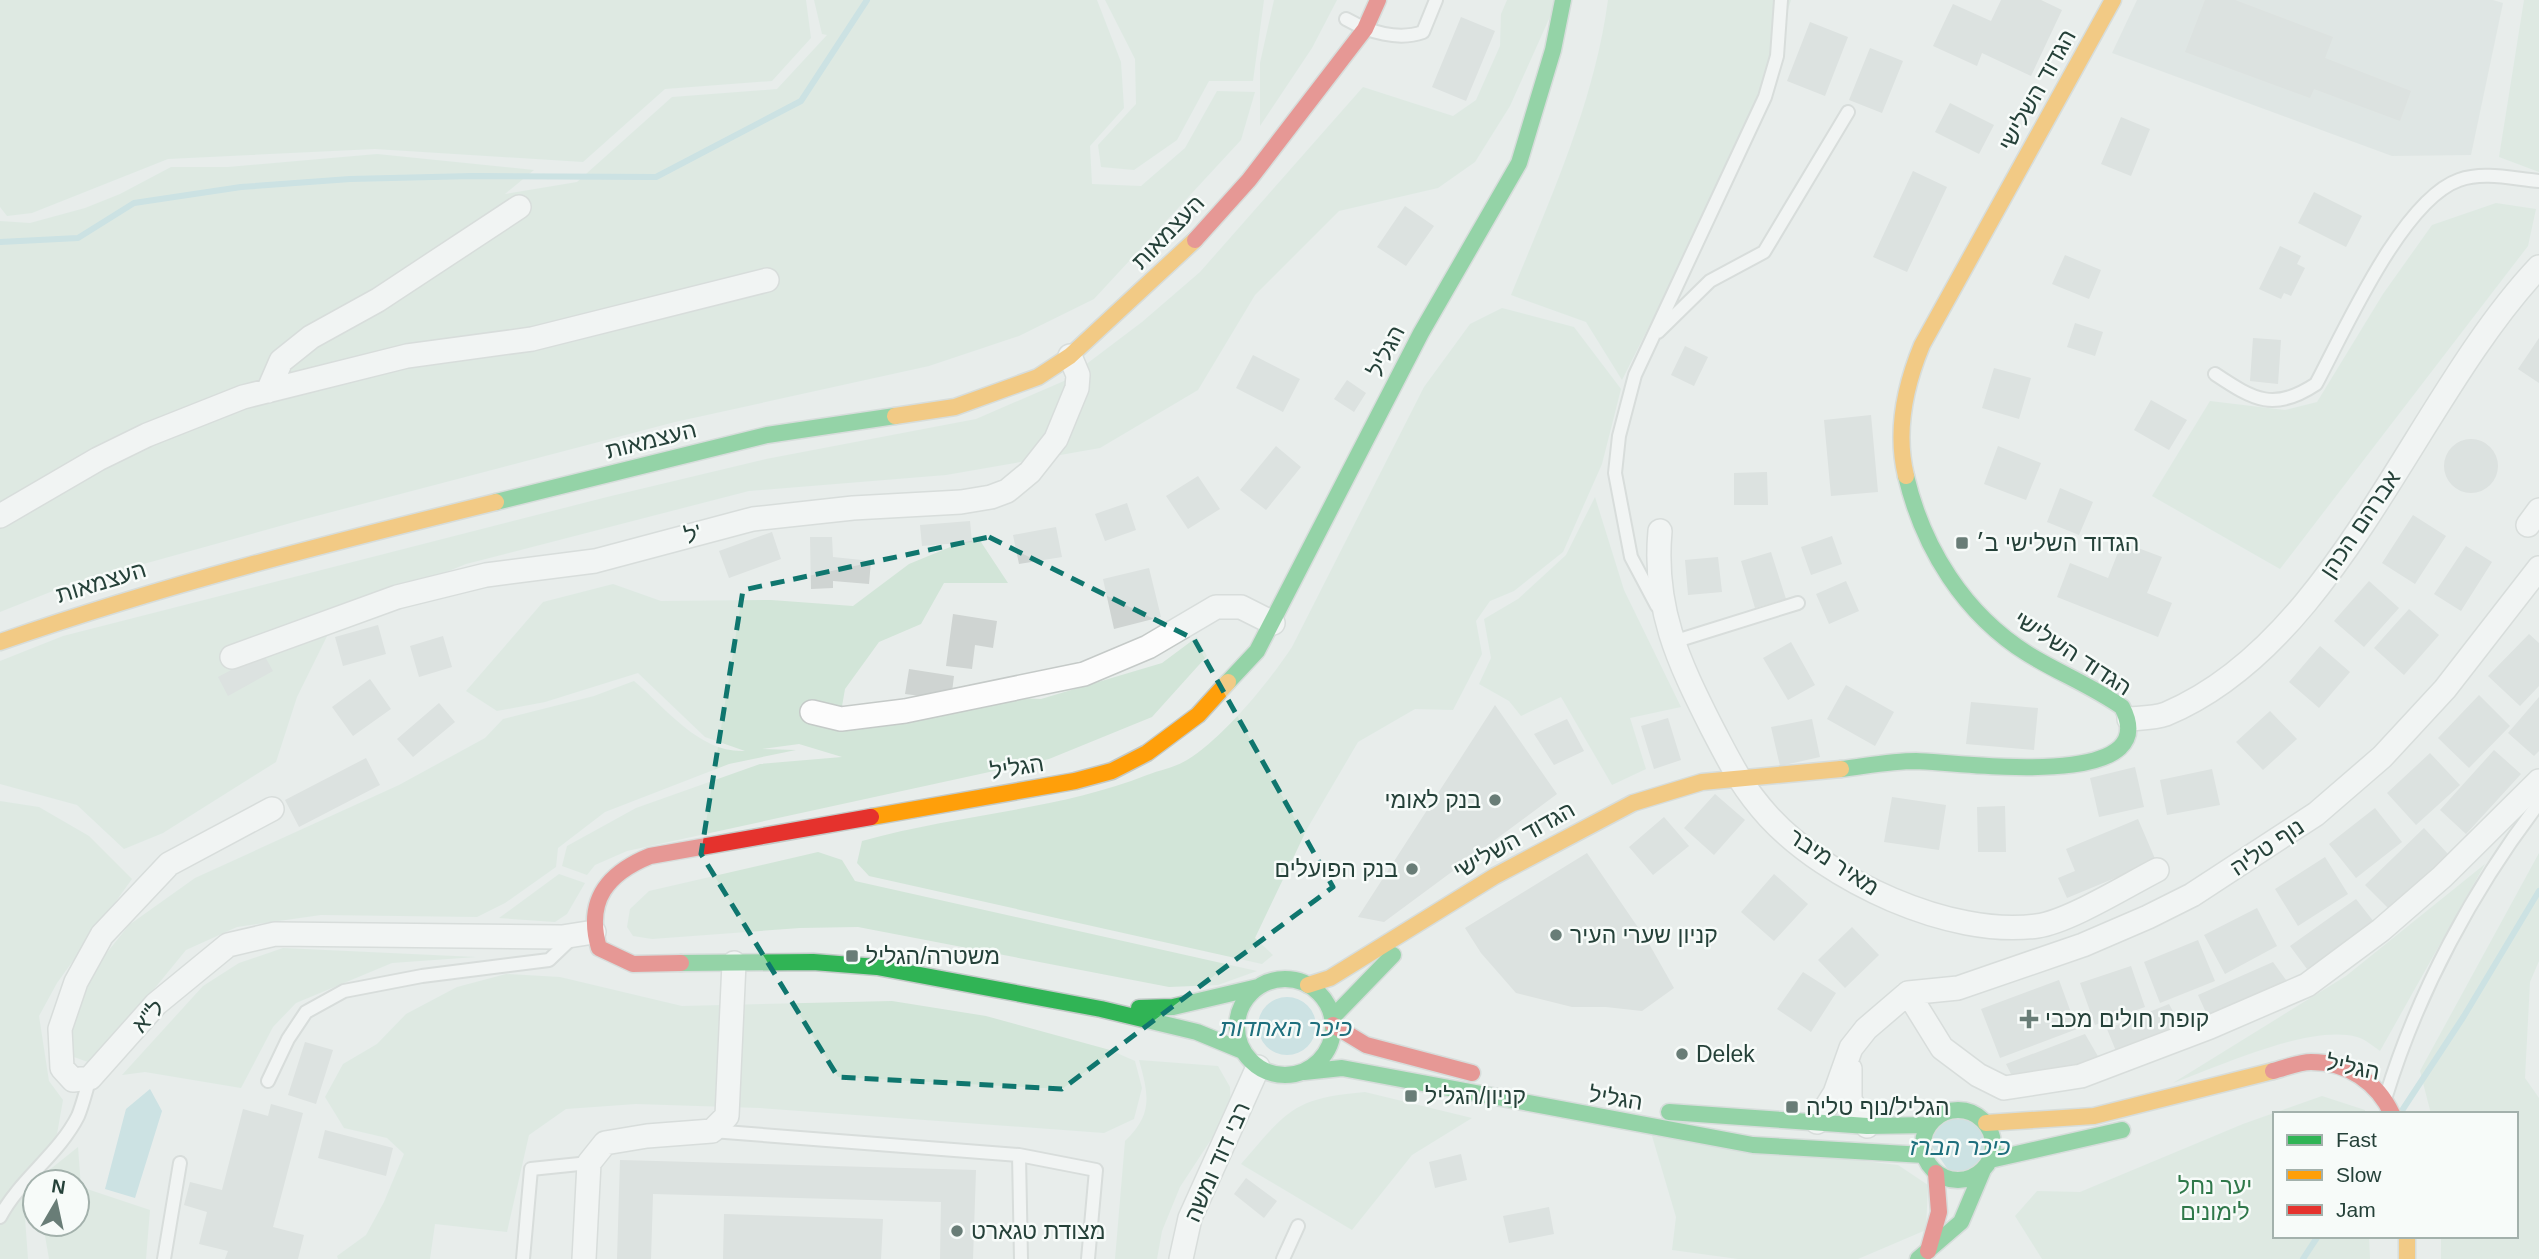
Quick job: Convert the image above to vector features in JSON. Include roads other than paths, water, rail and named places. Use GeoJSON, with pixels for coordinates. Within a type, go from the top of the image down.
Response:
{"type":"FeatureCollection","features":[{"type":"Feature","properties":{"kind":"main road"},"geometry":{"type":"LineString","coordinates":[[1343,25],[1356,0]]}},
{"type":"Feature","properties":{"kind":"main road","name":"העצמאות"},"geometry":{"type":"LineString","coordinates":[[0,642],[52,621],[195,578],[727,444],[811,427],[954,407],[1038,377],[1070,356],[1178,260],[1248,180],[1365,29],[1378,0]]}},
{"type":"Feature","properties":{"kind":"main road","name":"הגליל"},"geometry":{"type":"LineString","coordinates":[[584,934],[595,906],[619,870],[650,856],[1075,781],[1112,771],[1147,753],[1198,715],[1257,651],[1421,332],[1519,163],[1553,50],[1563,0]]}},
{"type":"Feature","properties":{"kind":"main road","name":"הגדוד השלישי"},"geometry":{"type":"LineString","coordinates":[[1308,985],[1329,978],[1442,907],[1592,822],[1661,792],[1736,777],[1828,771],[1901,761],[2051,765],[2084,762],[2109,757],[2121,749],[2129,735],[2129,719],[2110,698],[2027,654],[1998,633],[1971,605],[1944,568],[1913,508],[1901,440],[1903,405],[1910,375],[1931,326],[2113,0]]}},
{"type":"Feature","properties":{"kind":"main road","name":"העצמאות"},"geometry":{"type":"LineString","coordinates":[[1248,180],[1325,53]]}},
{"type":"Feature","properties":{"kind":"main road","name":"הגדוד השלישי"},"geometry":{"type":"LineString","coordinates":[[1333,1022],[1442,907]]}},
{"type":"Feature","properties":{"kind":"main road"},"geometry":{"type":"LineString","coordinates":[[584,934],[599,948],[633,964],[813,962],[877,967],[1101,1009],[1197,1032],[1251,1059],[1273,1074],[1304,1072],[1317,1063],[1327,1051],[1333,1022],[1319,992],[1308,985],[1287,979],[1173,1007],[1101,1009]]}},
{"type":"Feature","properties":{"kind":"main road"},"geometry":{"type":"LineString","coordinates":[[1251,1059],[1237,1028],[1239,1012],[1246,998],[1258,987]]}},
{"type":"Feature","properties":{"kind":"main road","name":"הגליל"},"geometry":{"type":"LineString","coordinates":[[1333,1022],[1366,1045],[1497,1080],[1645,1110],[1867,1126],[1929,1125]]}},
{"type":"Feature","properties":{"kind":"main road","name":"הגליל"},"geometry":{"type":"LineString","coordinates":[[1986,1123],[2094,1116],[2309,1062],[2337,1065],[2360,1072],[2386,1097]]}},
{"type":"Feature","properties":{"kind":"main road","name":"הגליל"},"geometry":{"type":"LineString","coordinates":[[1304,1072],[1342,1068],[1753,1145],[1924,1155]]}},
{"type":"Feature","properties":{"kind":"main road","name":"הגליל"},"geometry":{"type":"LineString","coordinates":[[2341,1084],[2386,1097]]}},
{"type":"Feature","properties":{"kind":"main road"},"geometry":{"type":"LineString","coordinates":[[2386,1097],[2391,1112]]}},
{"type":"Feature","properties":{"kind":"main road"},"geometry":{"type":"LineString","coordinates":[[1957,1110],[1968,1111],[1986,1123],[1993,1141],[1987,1165],[1973,1204],[1958,1230],[1923,1255],[1940,1216],[1942,1193],[1936,1173],[1924,1155],[1923,1145],[1929,1125],[1936,1117],[1957,1110]]}},
{"type":"Feature","properties":{"kind":"main road"},"geometry":{"type":"LineString","coordinates":[[1936,1173],[1955,1180],[1975,1176],[1987,1165],[2140,1126]]}},
{"type":"Feature","properties":{"kind":"main road"},"geometry":{"type":"LineString","coordinates":[[2407,1238],[2407,1259]]}},
{"type":"Feature","properties":{"kind":"street"},"geometry":{"type":"LineString","coordinates":[[268,391],[281,361],[311,337],[378,300],[519,207]]}},
{"type":"Feature","properties":{"kind":"street","name":"אברהם הכהן"},"geometry":{"type":"LineString","coordinates":[[2129,719],[2164,715],[2204,694],[2247,663],[2286,625],[2324,578],[2500,313],[2539,267]]}},
{"type":"Feature","properties":{"kind":"street"},"geometry":{"type":"LineString","coordinates":[[0,516],[98,459],[147,435],[243,397],[407,356],[544,336],[767,280]]}},
{"type":"Feature","properties":{"kind":"street","name":"ל'"},"geometry":{"type":"LineString","coordinates":[[232,657],[397,597],[486,575],[595,561],[753,519],[852,508],[961,502],[1007,491],[1030,471],[1056,439],[1077,388],[1078,375],[1070,356]]}},
{"type":"Feature","properties":{"kind":"street","name":"מאיר מיבר"},"geometry":{"type":"LineString","coordinates":[[1660,531],[1657,568],[1669,632],[1687,680],[1736,777],[1770,818],[1796,841],[1845,874],[1900,904],[1945,919],[1994,927],[2038,926],[2157,870]]}},
{"type":"Feature","properties":{"kind":"street","name":"נוף טליה"},"geometry":{"type":"LineString","coordinates":[[1908,993],[1958,988],[2083,945],[2192,895],[2256,855],[2316,814],[2382,757],[2445,689],[2539,568]]}},
{"type":"Feature","properties":{"kind":"street"},"geometry":{"type":"LineString","coordinates":[[813,712],[841,719],[905,711],[1084,674],[1148,647],[1216,607],[1241,607],[1273,623]]}},
{"type":"Feature","properties":{"kind":"street"},"geometry":{"type":"LineString","coordinates":[[1817,1122],[1835,1093],[1851,1048],[1866,1029],[1908,993],[1942,1048],[1978,1075],[2004,1088],[2081,1076],[2210,1027],[2307,985],[2381,930],[2442,877],[2539,781]]}},
{"type":"Feature","properties":{"kind":"street"},"geometry":{"type":"LineString","coordinates":[[90,1078],[73,1080],[62,1068],[60,1029],[76,982],[102,935],[169,864],[272,809]]}},
{"type":"Feature","properties":{"kind":"street","name":"ל\"א"},"geometry":{"type":"LineString","coordinates":[[90,1078],[156,1004],[228,944],[275,934],[584,934]]}},
{"type":"Feature","properties":{"kind":"street"},"geometry":{"type":"LineString","coordinates":[[584,1259],[589,1163],[605,1143],[647,1136],[712,1131],[727,1116],[734,963]]}},
{"type":"Feature","properties":{"kind":"street"},"geometry":{"type":"LineString","coordinates":[[1851,1048],[1850,1100],[1867,1126]]}},
{"type":"Feature","properties":{"kind":"street","name":"רבי דוד ומשה"},"geometry":{"type":"LineString","coordinates":[[1181,1259],[1189,1218],[1251,1059]]}},
{"type":"Feature","properties":{"kind":"lane"},"geometry":{"type":"LineString","coordinates":[[1343,25],[1408,37],[1423,33],[1436,0]]}},
{"type":"Feature","properties":{"kind":"lane"},"geometry":{"type":"LineString","coordinates":[[1781,0],[1777,56],[1765,97],[1635,375],[1619,436],[1615,473],[1632,557],[1669,632],[1798,603]]}},
{"type":"Feature","properties":{"kind":"lane"},"geometry":{"type":"LineString","coordinates":[[1653,337],[1710,281],[1764,252],[1847,112]]}},
{"type":"Feature","properties":{"kind":"lane"},"geometry":{"type":"LineString","coordinates":[[2215,374],[2250,397],[2272,401],[2294,398],[2316,384],[2398,234],[2432,199],[2458,180],[2484,176],[2539,181]]}},
{"type":"Feature","properties":{"kind":"lane"},"geometry":{"type":"LineString","coordinates":[[2386,1097],[2400,1049],[2443,959],[2501,855],[2539,803]]}},
{"type":"Feature","properties":{"kind":"lane"},"geometry":{"type":"LineString","coordinates":[[268,1081],[288,1039],[306,1012],[344,991],[422,975],[549,960],[584,934]]}},
{"type":"Feature","properties":{"kind":"lane"},"geometry":{"type":"LineString","coordinates":[[0,1217],[18,1188],[72,1126],[90,1078]]}},
{"type":"Feature","properties":{"kind":"lane"},"geometry":{"type":"LineString","coordinates":[[712,1131],[1019,1156],[1096,1170],[1088,1259]]}},
{"type":"Feature","properties":{"kind":"lane"},"geometry":{"type":"LineString","coordinates":[[1019,1156],[1021,1259]]}},
{"type":"Feature","properties":{"kind":"lane"},"geometry":{"type":"LineString","coordinates":[[164,1259],[180,1163]]}},
{"type":"Feature","properties":{"kind":"lane"},"geometry":{"type":"LineString","coordinates":[[523,1259],[531,1170],[589,1163]]}},
{"type":"Feature","properties":{"kind":"lane"},"geometry":{"type":"LineString","coordinates":[[1283,1259],[1298,1226]]}},
{"type":"Feature","properties":{"kind":"water","name":"כיכר האחדות"},"geometry":{"type":"Polygon","coordinates":[[[1287,997],[1298,999],[1311,1010],[1316,1026],[1314,1037],[1303,1050],[1287,1055],[1276,1053],[1263,1042],[1258,1026],[1260,1015],[1271,1002],[1287,997]]]}},
{"type":"Feature","properties":{"kind":"water"},"geometry":{"type":"Polygon","coordinates":[[[150,1089],[162,1111],[135,1198],[105,1189],[126,1109],[150,1089]]]}},
{"type":"Feature","properties":{"kind":"water","name":"כיכר הברז"},"geometry":{"type":"Polygon","coordinates":[[[1963,1117],[1982,1130],[1987,1140],[1988,1152],[1970,1173],[1951,1174],[1931,1145],[1941,1125],[1951,1119],[1963,1117]]]}},
{"type":"Feature","properties":{"kind":"waterway"},"geometry":{"type":"LineString","coordinates":[[0,242],[78,238],[134,203],[241,187],[350,179],[473,176],[656,177],[801,101],[867,0]]}},
{"type":"Feature","properties":{"kind":"waterway"},"geometry":{"type":"LineString","coordinates":[[2403,1109],[2464,1016],[2539,891]]}},
{"type":"Feature","properties":{"kind":"waterway"},"geometry":{"type":"LineString","coordinates":[[2303,1259],[2317,1238]]}},
{"type":"Feature","properties":{"kind":"place","name":"הגדוד השלישי ב׳"},"geometry":{"type":"Point","coordinates":[1962,543]}},
{"type":"Feature","properties":{"kind":"place","name":"בנק לאומי"},"geometry":{"type":"Point","coordinates":[1495,800]}},
{"type":"Feature","properties":{"kind":"place","name":"בנק הפועלים"},"geometry":{"type":"Point","coordinates":[1412,869]}},
{"type":"Feature","properties":{"kind":"place","name":"קניון שערי העיר"},"geometry":{"type":"Point","coordinates":[1556,935]}},
{"type":"Feature","properties":{"kind":"place","name":"משטרה/הגליל"},"geometry":{"type":"Point","coordinates":[852,956]}},
{"type":"Feature","properties":{"kind":"place","name":"קופת חולים מכבי"},"geometry":{"type":"Point","coordinates":[2029,1019]}},
{"type":"Feature","properties":{"kind":"place","name":"Delek"},"geometry":{"type":"Point","coordinates":[1682,1054]}},
{"type":"Feature","properties":{"kind":"place","name":"קניון/הגליל"},"geometry":{"type":"Point","coordinates":[1411,1096]}},
{"type":"Feature","properties":{"kind":"place","name":"הגליל/נוף טליה"},"geometry":{"type":"Point","coordinates":[1792,1107]}},
{"type":"Feature","properties":{"kind":"place","name":"מצודת טגארט"},"geometry":{"type":"Point","coordinates":[957,1231]}},
{"type":"Feature","properties":{"kind":"park label","name":"יער נחל לימונים"},"geometry":{"type":"Point","coordinates":[2215,1199]}}]}
